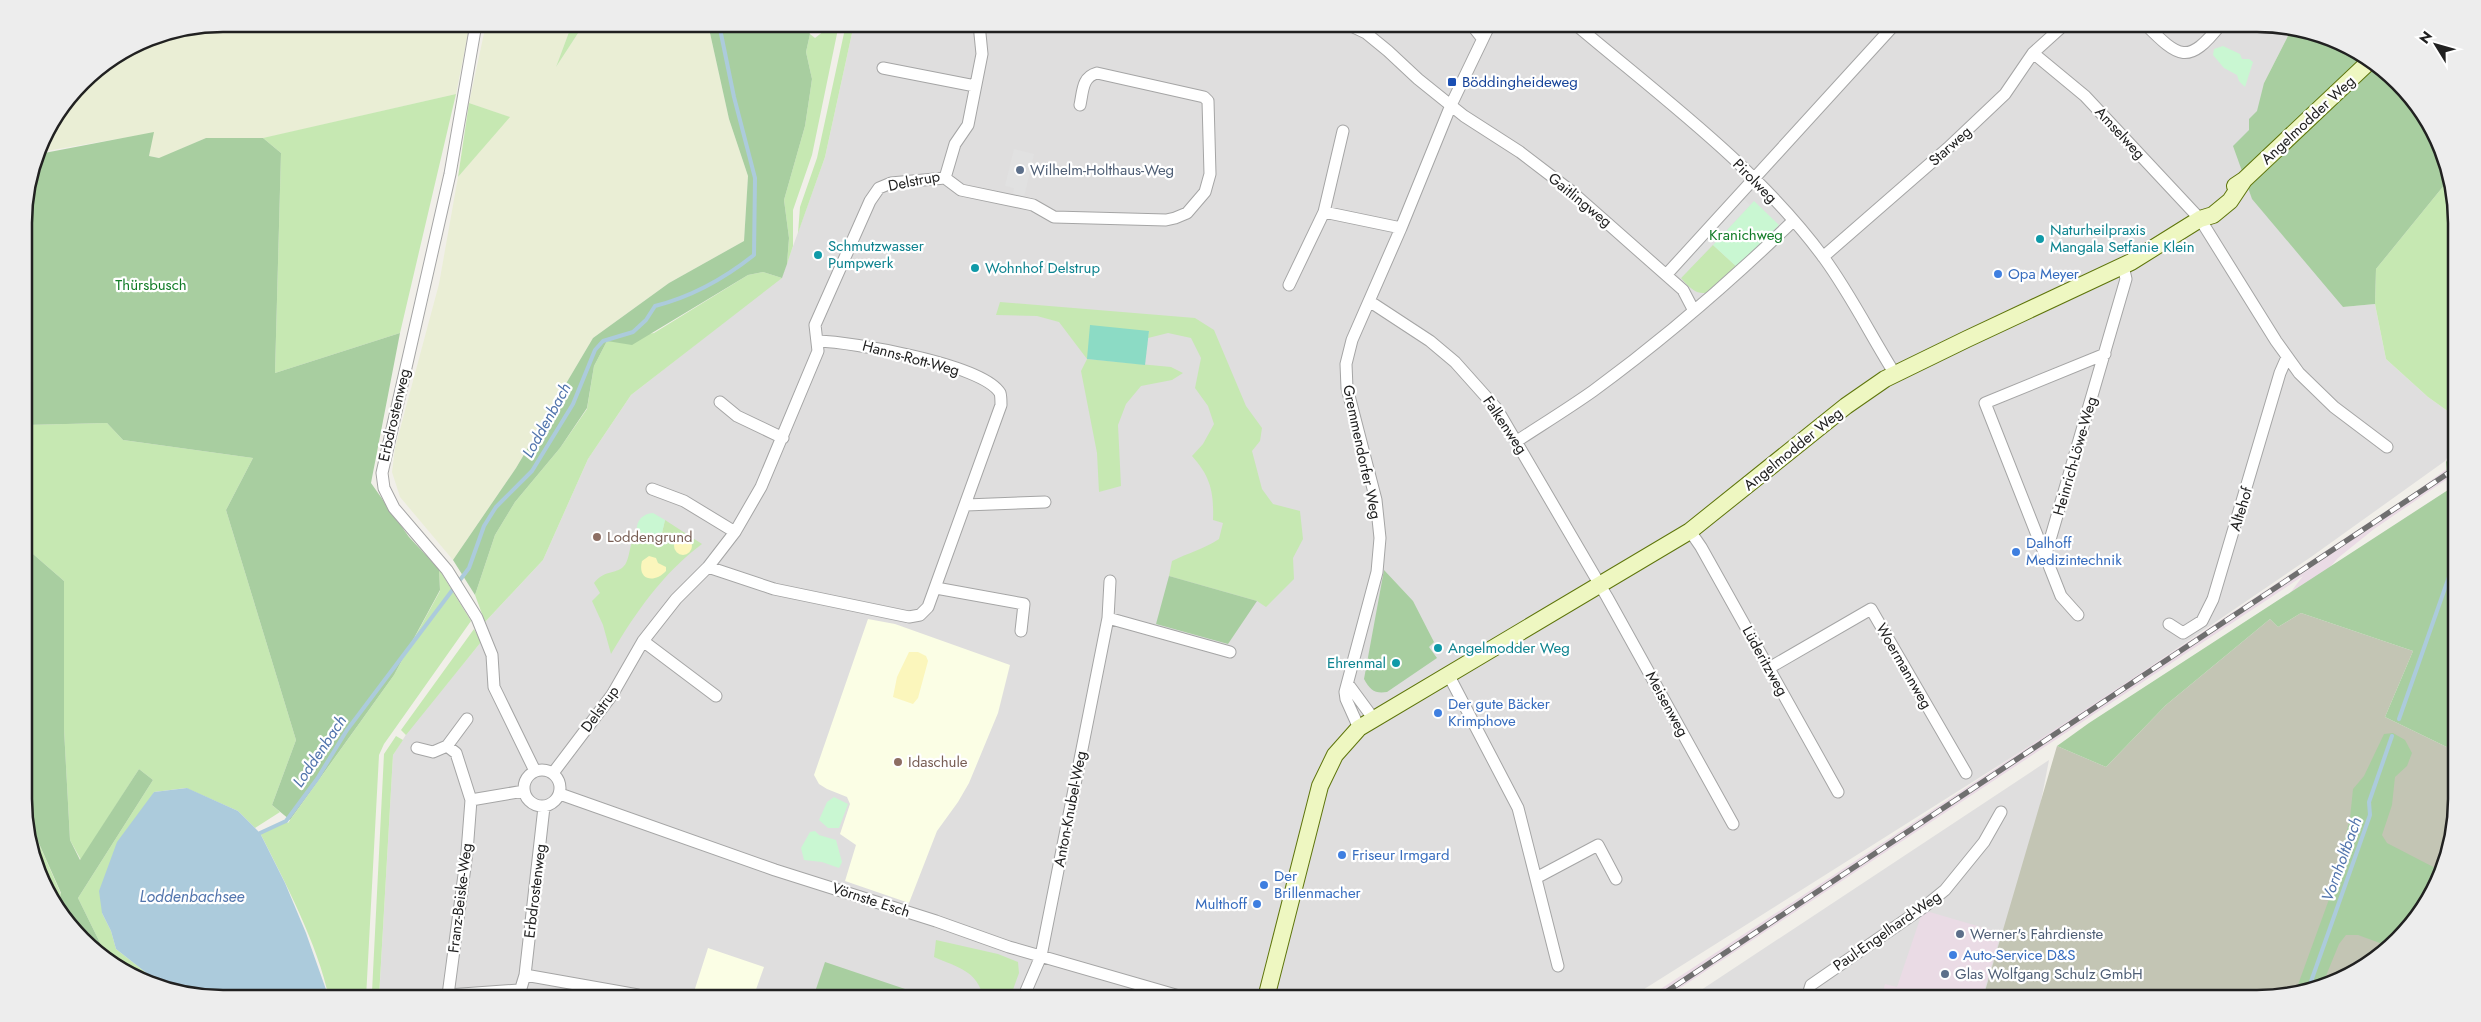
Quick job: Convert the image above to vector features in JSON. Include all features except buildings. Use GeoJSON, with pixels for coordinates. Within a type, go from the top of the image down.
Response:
{"type":"FeatureCollection","features":[{"type":"Feature","properties":{"kind":"street","name":"Erbdrostenweg"},"geometry":{"type":"LineString","coordinates":[[475,32],[450,174],[382,473],[384,488],[394,508],[447,570],[477,618],[492,655],[494,687],[535,771]]}},
{"type":"Feature","properties":{"kind":"street","name":"Delstrup"},"geometry":{"type":"LineString","coordinates":[[552,772],[612,695],[643,642],[676,599],[708,567],[735,532],[761,487],[818,351],[815,325],[866,210],[879,188],[892,183],[945,178],[955,144],[968,125],[982,54],[980,32]]}},
{"type":"Feature","properties":{"kind":"street","name":"Gaitlingweg"},"geometry":{"type":"LineString","coordinates":[[1364,32],[1464,116],[1520,152],[1571,191],[1683,290],[1694,311]]}},
{"type":"Feature","properties":{"kind":"street"},"geometry":{"type":"LineString","coordinates":[[1477,32],[1482,38],[1485,32]]}},
{"type":"Feature","properties":{"kind":"street","name":"Pirolweg"},"geometry":{"type":"LineString","coordinates":[[1584,32],[1755,178],[1823,257],[1858,309],[1895,374]]}},
{"type":"Feature","properties":{"kind":"street"},"geometry":{"type":"LineString","coordinates":[[1666,275],[1888,32]]}},
{"type":"Feature","properties":{"kind":"street","name":"Starweg"},"geometry":{"type":"LineString","coordinates":[[1823,257],[1948,148],[2005,94],[2033,53],[2056,32]]}},
{"type":"Feature","properties":{"kind":"street"},"geometry":{"type":"LineString","coordinates":[[2153,32],[2169,47],[2179,53],[2188,54],[2197,50],[2214,32]]}},
{"type":"Feature","properties":{"kind":"street","name":"Gremmendorfer Weg"},"geometry":{"type":"LineString","coordinates":[[1358,728],[1345,692],[1377,572],[1380,538],[1376,500],[1347,388],[1346,364],[1352,340],[1401,228],[1451,105],[1482,38]]}},
{"type":"Feature","properties":{"kind":"street","name":"Amselweg"},"geometry":{"type":"LineString","coordinates":[[2033,53],[2085,96],[2200,219]]}},
{"type":"Feature","properties":{"kind":"street","name":"Angelmodder Weg"},"geometry":{"type":"LineString","coordinates":[[1373,718],[1690,531],[1846,406],[1895,374],[2123,266],[2200,219],[2213,215],[2230,201],[2244,180],[2365,66]]}},
{"type":"Feature","properties":{"kind":"street"},"geometry":{"type":"LineString","coordinates":[[883,68],[975,86]]}},
{"type":"Feature","properties":{"kind":"street"},"geometry":{"type":"LineString","coordinates":[[945,178],[961,190],[1033,205],[1054,217],[1166,220],[1187,212],[1197,203],[1205,192],[1210,174],[1208,101],[1204,96],[1097,72],[1090,74],[1086,79],[1080,105]]}},
{"type":"Feature","properties":{"kind":"street"},"geometry":{"type":"LineString","coordinates":[[1289,285],[1324,212],[1343,130]]}},
{"type":"Feature","properties":{"kind":"street"},"geometry":{"type":"LineString","coordinates":[[1324,212],[1401,228]]}},
{"type":"Feature","properties":{"kind":"street"},"geometry":{"type":"LineString","coordinates":[[2200,219],[2299,373],[2334,407],[2387,448]]}},
{"type":"Feature","properties":{"kind":"street"},"geometry":{"type":"LineString","coordinates":[[1517,440],[1592,392],[1694,311],[1744,268],[1793,221]]}},
{"type":"Feature","properties":{"kind":"street","name":"Heinrich-Löwe-Weg"},"geometry":{"type":"LineString","coordinates":[[2045,557],[2126,279],[2123,266]]}},
{"type":"Feature","properties":{"kind":"street","name":"Falkenweg"},"geometry":{"type":"LineString","coordinates":[[1369,301],[1403,321],[1455,362],[1497,409],[1517,440],[1599,585]]}},
{"type":"Feature","properties":{"kind":"street","name":"Hanns-Rott-Weg"},"geometry":{"type":"LineString","coordinates":[[708,567],[774,589],[910,617],[920,615],[928,607],[1002,405],[1000,394],[991,385],[958,369],[897,351],[844,342],[818,341]]}},
{"type":"Feature","properties":{"kind":"street","name":"Heinrich-Löwe-Weg"},"geometry":{"type":"LineString","coordinates":[[2078,615],[2061,596],[1985,403],[2105,354]]}},
{"type":"Feature","properties":{"kind":"street","name":"Altehof"},"geometry":{"type":"LineString","coordinates":[[2169,624],[2183,633],[2206,616],[2232,539],[2280,372],[2287,357]]}},
{"type":"Feature","properties":{"kind":"street"},"geometry":{"type":"LineString","coordinates":[[720,402],[737,416],[783,438]]}},
{"type":"Feature","properties":{"kind":"street"},"geometry":{"type":"LineString","coordinates":[[652,489],[684,501],[735,532]]}},
{"type":"Feature","properties":{"kind":"street"},"geometry":{"type":"LineString","coordinates":[[966,505],[1045,502]]}},
{"type":"Feature","properties":{"kind":"street","name":"Lüderitzweg"},"geometry":{"type":"LineString","coordinates":[[1690,531],[1838,792]]}},
{"type":"Feature","properties":{"kind":"street","name":"Anton-Knubel-Weg"},"geometry":{"type":"LineString","coordinates":[[1026,990],[1041,956],[1108,618],[1110,581]]}},
{"type":"Feature","properties":{"kind":"street","name":"Meisenweg"},"geometry":{"type":"LineString","coordinates":[[1599,585],[1733,824]]}},
{"type":"Feature","properties":{"kind":"street"},"geometry":{"type":"LineString","coordinates":[[936,588],[1024,604],[1021,631]]}},
{"type":"Feature","properties":{"kind":"street","name":"Woermannweg"},"geometry":{"type":"LineString","coordinates":[[1769,668],[1871,609],[1966,773]]}},
{"type":"Feature","properties":{"kind":"street"},"geometry":{"type":"LineString","coordinates":[[1108,618],[1230,652]]}},
{"type":"Feature","properties":{"kind":"street"},"geometry":{"type":"LineString","coordinates":[[643,642],[716,696]]}},
{"type":"Feature","properties":{"kind":"street"},"geometry":{"type":"LineString","coordinates":[[1448,674],[1518,808],[1558,966]]}},
{"type":"Feature","properties":{"kind":"street"},"geometry":{"type":"LineString","coordinates":[[1268,990],[1320,786],[1335,755],[1358,728],[1373,718],[1348,684]]}},
{"type":"Feature","properties":{"kind":"street"},"geometry":{"type":"LineString","coordinates":[[417,748],[433,752],[447,746],[467,718]]}},
{"type":"Feature","properties":{"kind":"street","name":"Franz-Beiske-Weg"},"geometry":{"type":"LineString","coordinates":[[446,990],[467,852],[471,800],[456,753],[447,746]]}},
{"type":"Feature","properties":{"kind":"street"},"geometry":{"type":"LineString","coordinates":[[544,770],[552,772],[558,778],[560,794],[551,805],[544,807],[531,803],[524,791],[524,783],[535,771],[544,770]]}},
{"type":"Feature","properties":{"kind":"street"},"geometry":{"type":"LineString","coordinates":[[471,800],[524,791]]}},
{"type":"Feature","properties":{"kind":"street","name":"Vörnste Esch"},"geometry":{"type":"LineString","coordinates":[[560,794],[775,870],[1041,956],[1158,990]]}},
{"type":"Feature","properties":{"kind":"street","name":"Erbdrostenweg"},"geometry":{"type":"LineString","coordinates":[[519,990],[525,975],[544,807]]}},
{"type":"Feature","properties":{"kind":"street","name":"Paul-Engelhard-Weg"},"geometry":{"type":"LineString","coordinates":[[1809,990],[1811,985],[1924,907],[1945,890],[1984,842],[2001,812]]}},
{"type":"Feature","properties":{"kind":"street"},"geometry":{"type":"LineString","coordinates":[[1536,878],[1598,845],[1616,879]]}},
{"type":"Feature","properties":{"kind":"street"},"geometry":{"type":"LineString","coordinates":[[525,975],[610,990]]}},
{"type":"Feature","properties":{"kind":"shaded area"},"geometry":{"type":"Polygon","coordinates":[[[224,32],[468,32],[456,94],[265,138],[206,138],[160,158],[149,156],[153,133],[47,151],[58,128],[72,107],[107,72],[139,52],[174,39],[224,32]]]}},
{"type":"Feature","properties":{"kind":"shaded area"},"geometry":{"type":"Polygon","coordinates":[[[484,32],[569,32],[556,67],[579,32],[710,32],[729,119],[748,176],[744,241],[669,283],[593,338],[516,468],[453,560],[400,497],[392,472],[395,448],[439,284],[458,177],[509,117],[469,103],[484,32]]]}},
{"type":"Feature","properties":{"kind":"shaded area"},"geometry":{"type":"Polygon","coordinates":[[[852,32],[2257,32],[2288,35],[2264,83],[2343,307],[2375,304],[2386,359],[2428,397],[2448,411],[2448,456],[2445,461],[2311,557],[2085,711],[1643,990],[379,990],[393,755],[409,730],[481,642],[485,622],[543,560],[588,459],[631,395],[782,277],[825,157],[852,32]]]}},
{"type":"Feature","properties":{"kind":"shaded area","name":"Wilhelm-Holthaus-Weg"},"geometry":{"type":"Polygon","coordinates":[[[1014,149],[1034,154],[1024,197],[1013,195],[1014,188],[1005,186],[1014,149]]]}},
{"type":"Feature","properties":{"kind":"shaded area","name":"Kranichweg"},"geometry":{"type":"Polygon","coordinates":[[[1744,199],[1750,205],[1681,278],[1675,272],[1744,199]]]}},
{"type":"Feature","properties":{"kind":"shaded area"},"geometry":{"type":"Polygon","coordinates":[[[2448,468],[2448,478],[2374,529],[2338,558],[2278,627],[2270,619],[2303,576],[1677,990],[1659,990],[2418,490],[2448,468]]]}},
{"type":"Feature","properties":{"kind":"shaded area"},"geometry":{"type":"Polygon","coordinates":[[[2301,613],[2413,651],[2385,717],[2448,748],[2448,811],[2442,848],[2434,871],[2423,894],[2409,915],[2374,950],[2353,964],[2330,975],[2294,986],[2257,990],[1985,990],[2057,746],[2106,767],[2166,705],[2270,619],[2278,627],[2301,613]]]}},
{"type":"Feature","properties":{"kind":"shaded area","name":"Idaschule"},"geometry":{"type":"Polygon","coordinates":[[[868,619],[895,624],[1010,665],[998,713],[969,783],[937,831],[909,903],[845,881],[856,845],[840,834],[850,804],[847,797],[819,784],[814,775],[868,619]]]}},
{"type":"Feature","properties":{"kind":"shaded area"},"geometry":{"type":"Polygon","coordinates":[[[2049,760],[2005,990],[1701,990],[2049,760]]]}},
{"type":"Feature","properties":{"kind":"shaded area"},"geometry":{"type":"Polygon","coordinates":[[[1923,910],[2001,933],[1984,990],[1883,990],[1885,984],[1897,987],[1923,910]]]}},
{"type":"Feature","properties":{"kind":"shaded area"},"geometry":{"type":"Polygon","coordinates":[[[708,948],[764,967],[756,990],[695,990],[708,948]]]}},
{"type":"Feature","properties":{"kind":"green space"},"geometry":{"type":"Polygon","coordinates":[[[569,32],[579,32],[556,67],[569,32]]]}},
{"type":"Feature","properties":{"kind":"green space"},"geometry":{"type":"Polygon","coordinates":[[[710,32],[809,32],[806,52],[812,79],[805,126],[784,200],[789,238],[787,264],[782,278],[763,272],[748,275],[632,345],[607,341],[594,366],[587,408],[560,448],[515,502],[495,535],[475,595],[453,560],[516,468],[593,338],[669,283],[744,241],[748,176],[729,119],[710,32]]]}},
{"type":"Feature","properties":{"kind":"green space"},"geometry":{"type":"Polygon","coordinates":[[[823,32],[837,32],[812,155],[793,210],[793,246],[787,264],[789,238],[784,200],[805,126],[812,79],[806,52],[810,34],[815,38],[823,32]]]}},
{"type":"Feature","properties":{"kind":"green space"},"geometry":{"type":"Polygon","coordinates":[[[844,32],[852,32],[825,157],[798,233],[800,207],[817,158],[844,32]]]}},
{"type":"Feature","properties":{"kind":"green space"},"geometry":{"type":"Polygon","coordinates":[[[2288,35],[2319,43],[2342,52],[2374,72],[2409,107],[2429,139],[2444,185],[2376,269],[2375,304],[2343,307],[2252,199],[2233,146],[2249,130],[2249,119],[2257,111],[2264,83],[2288,35]]]}},
{"type":"Feature","properties":{"kind":"green space"},"geometry":{"type":"Polygon","coordinates":[[[2223,46],[2240,54],[2242,59],[2249,59],[2253,62],[2245,87],[2239,81],[2237,75],[2224,68],[2213,55],[2214,49],[2223,46]]]}},
{"type":"Feature","properties":{"kind":"green space"},"geometry":{"type":"Polygon","coordinates":[[[456,94],[400,333],[275,373],[281,153],[263,138],[456,94]]]}},
{"type":"Feature","properties":{"kind":"green space"},"geometry":{"type":"Polygon","coordinates":[[[469,103],[510,117],[458,177],[469,103]]]}},
{"type":"Feature","properties":{"kind":"green space","name":"Thürsbusch"},"geometry":{"type":"Polygon","coordinates":[[[154,132],[149,156],[159,158],[206,138],[263,138],[281,153],[275,373],[400,333],[371,483],[409,537],[439,569],[440,590],[394,675],[290,820],[272,805],[296,740],[226,510],[253,458],[123,440],[107,423],[32,425],[32,224],[36,187],[46,153],[154,132]]]}},
{"type":"Feature","properties":{"kind":"green space"},"geometry":{"type":"Polygon","coordinates":[[[2444,185],[2448,211],[2448,411],[2428,397],[2386,359],[2375,304],[2376,269],[2444,185]]]}},
{"type":"Feature","properties":{"kind":"green space","name":"Kranichweg"},"geometry":{"type":"Polygon","coordinates":[[[1754,201],[1779,225],[1738,268],[1713,245],[1754,201]]]}},
{"type":"Feature","properties":{"kind":"green space"},"geometry":{"type":"Polygon","coordinates":[[[1713,245],[1738,268],[1710,291],[1704,293],[1697,292],[1689,287],[1681,278],[1713,245]]]}},
{"type":"Feature","properties":{"kind":"green space"},"geometry":{"type":"Polygon","coordinates":[[[763,272],[782,278],[631,395],[588,459],[543,560],[485,622],[475,595],[495,535],[515,502],[560,448],[587,409],[594,366],[607,341],[654,333],[748,275],[763,272]]]}},
{"type":"Feature","properties":{"kind":"green space"},"geometry":{"type":"Polygon","coordinates":[[[1000,302],[1195,318],[1214,330],[1246,406],[1262,428],[1260,441],[1252,451],[1262,489],[1273,504],[1300,511],[1303,539],[1293,558],[1294,579],[1266,607],[1257,601],[1169,576],[1172,561],[1208,546],[1219,539],[1223,523],[1213,520],[1213,502],[1210,486],[1203,471],[1192,456],[1203,444],[1214,424],[1208,406],[1195,388],[1201,358],[1191,338],[1168,333],[1148,338],[1149,331],[1087,359],[1059,322],[1037,316],[996,315],[1000,302]]]}},
{"type":"Feature","properties":{"kind":"green space"},"geometry":{"type":"Polygon","coordinates":[[[1090,325],[1149,331],[1145,365],[1087,359],[1090,325]]]}},
{"type":"Feature","properties":{"kind":"green space"},"geometry":{"type":"Polygon","coordinates":[[[1087,359],[1171,367],[1183,373],[1172,380],[1141,386],[1126,404],[1118,425],[1121,486],[1099,492],[1097,453],[1081,371],[1087,359]]]}},
{"type":"Feature","properties":{"kind":"green space"},"geometry":{"type":"Polygon","coordinates":[[[107,423],[123,440],[253,458],[226,510],[296,740],[272,805],[280,812],[255,828],[238,811],[186,788],[154,792],[102,913],[111,931],[116,949],[147,973],[128,964],[101,945],[78,898],[153,780],[139,769],[81,860],[70,840],[64,729],[64,581],[32,553],[32,425],[107,423]]]}},
{"type":"Feature","properties":{"kind":"green space"},"geometry":{"type":"Polygon","coordinates":[[[2448,459],[2448,490],[2446,462],[2448,459]]]}},
{"type":"Feature","properties":{"kind":"green space"},"geometry":{"type":"Polygon","coordinates":[[[2448,490],[2448,748],[2385,717],[2413,651],[2301,613],[2278,627],[2270,619],[2166,705],[2106,767],[2057,746],[2089,723],[2448,490]]]}},
{"type":"Feature","properties":{"kind":"green space"},"geometry":{"type":"Polygon","coordinates":[[[653,513],[665,520],[662,533],[652,540],[638,537],[637,528],[639,520],[645,515],[653,513]]]}},
{"type":"Feature","properties":{"kind":"green space"},"geometry":{"type":"Polygon","coordinates":[[[665,520],[702,544],[674,568],[651,594],[611,654],[603,625],[592,601],[600,593],[594,583],[601,576],[619,570],[626,564],[633,540],[637,537],[652,540],[662,533],[665,520]]]}},
{"type":"Feature","properties":{"kind":"green space"},"geometry":{"type":"Polygon","coordinates":[[[32,553],[64,581],[64,729],[70,840],[80,860],[139,769],[153,780],[78,898],[101,945],[72,915],[60,897],[61,893],[37,839],[34,823],[32,798],[32,553]]]}},
{"type":"Feature","properties":{"kind":"green space"},"geometry":{"type":"Polygon","coordinates":[[[439,569],[471,621],[384,744],[379,755],[366,990],[327,990],[309,935],[260,833],[286,821],[288,823],[394,675],[440,591],[439,569]]]}},
{"type":"Feature","properties":{"kind":"green space"},"geometry":{"type":"Polygon","coordinates":[[[1384,570],[1413,601],[1434,642],[1429,647],[1437,658],[1387,692],[1379,692],[1368,686],[1364,679],[1384,570]]]}},
{"type":"Feature","properties":{"kind":"green space"},"geometry":{"type":"Polygon","coordinates":[[[1169,576],[1257,601],[1228,644],[1156,624],[1169,576]]]}},
{"type":"Feature","properties":{"kind":"green space"},"geometry":{"type":"Polygon","coordinates":[[[474,629],[481,642],[406,735],[401,730],[474,629]]]}},
{"type":"Feature","properties":{"kind":"green space"},"geometry":{"type":"Polygon","coordinates":[[[2393,733],[2405,740],[2412,753],[2407,766],[2395,777],[2392,805],[2382,835],[2387,843],[2435,868],[2423,894],[2409,915],[2381,944],[2358,935],[2346,935],[2339,944],[2326,977],[2298,985],[2332,891],[2350,818],[2353,789],[2364,776],[2384,734],[2393,733]]]}},
{"type":"Feature","properties":{"kind":"green space"},"geometry":{"type":"Polygon","coordinates":[[[396,736],[403,740],[393,755],[379,990],[372,990],[384,754],[396,736]]]}},
{"type":"Feature","properties":{"kind":"green space"},"geometry":{"type":"Polygon","coordinates":[[[834,797],[848,804],[839,828],[828,828],[819,820],[827,802],[834,797]]]}},
{"type":"Feature","properties":{"kind":"green space"},"geometry":{"type":"Polygon","coordinates":[[[815,831],[819,835],[836,840],[842,862],[839,868],[822,862],[804,860],[801,848],[810,832],[815,831]]]}},
{"type":"Feature","properties":{"kind":"green space"},"geometry":{"type":"Polygon","coordinates":[[[37,839],[61,894],[60,897],[52,883],[37,839]]]}},
{"type":"Feature","properties":{"kind":"green space"},"geometry":{"type":"Polygon","coordinates":[[[936,940],[998,954],[1018,962],[1019,973],[1013,990],[981,990],[976,981],[965,971],[934,957],[936,940]]]}},
{"type":"Feature","properties":{"kind":"green space"},"geometry":{"type":"Polygon","coordinates":[[[825,962],[908,990],[816,990],[825,962]]]}},
{"type":"Feature","properties":{"kind":"sand"},"geometry":{"type":"Polygon","coordinates":[[[679,537],[687,537],[692,542],[690,553],[679,555],[674,550],[674,542],[679,537]]]}},
{"type":"Feature","properties":{"kind":"sand"},"geometry":{"type":"Polygon","coordinates":[[[649,556],[656,558],[658,563],[666,567],[666,571],[652,579],[644,576],[641,567],[642,561],[649,556]]]}},
{"type":"Feature","properties":{"kind":"sand"},"geometry":{"type":"Polygon","coordinates":[[[909,652],[918,652],[926,656],[928,661],[918,698],[913,704],[893,697],[897,677],[909,652]]]}},
{"type":"Feature","properties":{"kind":"water","name":"Loddenbachsee"},"geometry":{"type":"Polygon","coordinates":[[[187,788],[238,811],[260,833],[285,883],[306,933],[326,990],[224,990],[187,986],[147,973],[116,949],[111,931],[102,913],[99,891],[117,842],[154,792],[187,788]]]}},
{"type":"Feature","properties":{"kind":"waterway","name":"Loddenbach"},"geometry":{"type":"LineString","coordinates":[[260,833],[286,821],[317,779],[347,730],[469,568],[484,526],[496,507],[532,471],[573,404],[595,350],[603,341],[633,332],[646,320],[655,306],[707,286],[754,255],[755,178],[734,97],[721,32]]}},
{"type":"Feature","properties":{"kind":"waterway","name":"Vornholtbach"},"geometry":{"type":"LineString","coordinates":[[2399,719],[2448,580]]}},
{"type":"Feature","properties":{"kind":"waterway","name":"Vornholtbach"},"geometry":{"type":"LineString","coordinates":[[2311,982],[2370,815],[2369,802],[2392,736]]}},
{"type":"Feature","properties":{"kind":"railway"},"geometry":{"type":"LineString","coordinates":[[1669,990],[2448,473]]}},
{"type":"Feature","properties":{"kind":"place","name":"Böddingheideweg"},"geometry":{"type":"Point","coordinates":[1452,82]}},
{"type":"Feature","properties":{"kind":"place","name":"Wilhelm-Holthaus-Weg"},"geometry":{"type":"Point","coordinates":[1020,170]}},
{"type":"Feature","properties":{"kind":"place","name":"Naturheilpraxis Mangala Setfanie Klein"},"geometry":{"type":"Point","coordinates":[2040,239]}},
{"type":"Feature","properties":{"kind":"place","name":"Schmutzwasser Pumpwerk"},"geometry":{"type":"Point","coordinates":[818,255]}},
{"type":"Feature","properties":{"kind":"place","name":"Wohnhof Delstrup"},"geometry":{"type":"Point","coordinates":[975,268]}},
{"type":"Feature","properties":{"kind":"place","name":"Opa Meyer"},"geometry":{"type":"Point","coordinates":[1998,274]}},
{"type":"Feature","properties":{"kind":"place","name":"Loddengrund"},"geometry":{"type":"Point","coordinates":[597,537]}},
{"type":"Feature","properties":{"kind":"place","name":"Dalhoff Medizintechnik"},"geometry":{"type":"Point","coordinates":[2016,552]}},
{"type":"Feature","properties":{"kind":"place","name":"Angelmodder Weg"},"geometry":{"type":"Point","coordinates":[1438,648]}},
{"type":"Feature","properties":{"kind":"place","name":"Ehrenmal"},"geometry":{"type":"Point","coordinates":[1396,663]}},
{"type":"Feature","properties":{"kind":"place","name":"Der gute Bäcker Krimphove"},"geometry":{"type":"Point","coordinates":[1438,713]}},
{"type":"Feature","properties":{"kind":"place","name":"Idaschule"},"geometry":{"type":"Point","coordinates":[898,762]}},
{"type":"Feature","properties":{"kind":"place","name":"Friseur Irmgard"},"geometry":{"type":"Point","coordinates":[1342,855]}},
{"type":"Feature","properties":{"kind":"place","name":"Der Brillenmacher"},"geometry":{"type":"Point","coordinates":[1264,885]}},
{"type":"Feature","properties":{"kind":"place","name":"Multhoff"},"geometry":{"type":"Point","coordinates":[1257,904]}},
{"type":"Feature","properties":{"kind":"place","name":"Werner's Fahrdienste"},"geometry":{"type":"Point","coordinates":[1960,934]}},
{"type":"Feature","properties":{"kind":"place","name":"Auto-Service D&S"},"geometry":{"type":"Point","coordinates":[1953,955]}},
{"type":"Feature","properties":{"kind":"place","name":"Glas Wolfgang Schulz GmbH"},"geometry":{"type":"Point","coordinates":[1945,974]}}]}
